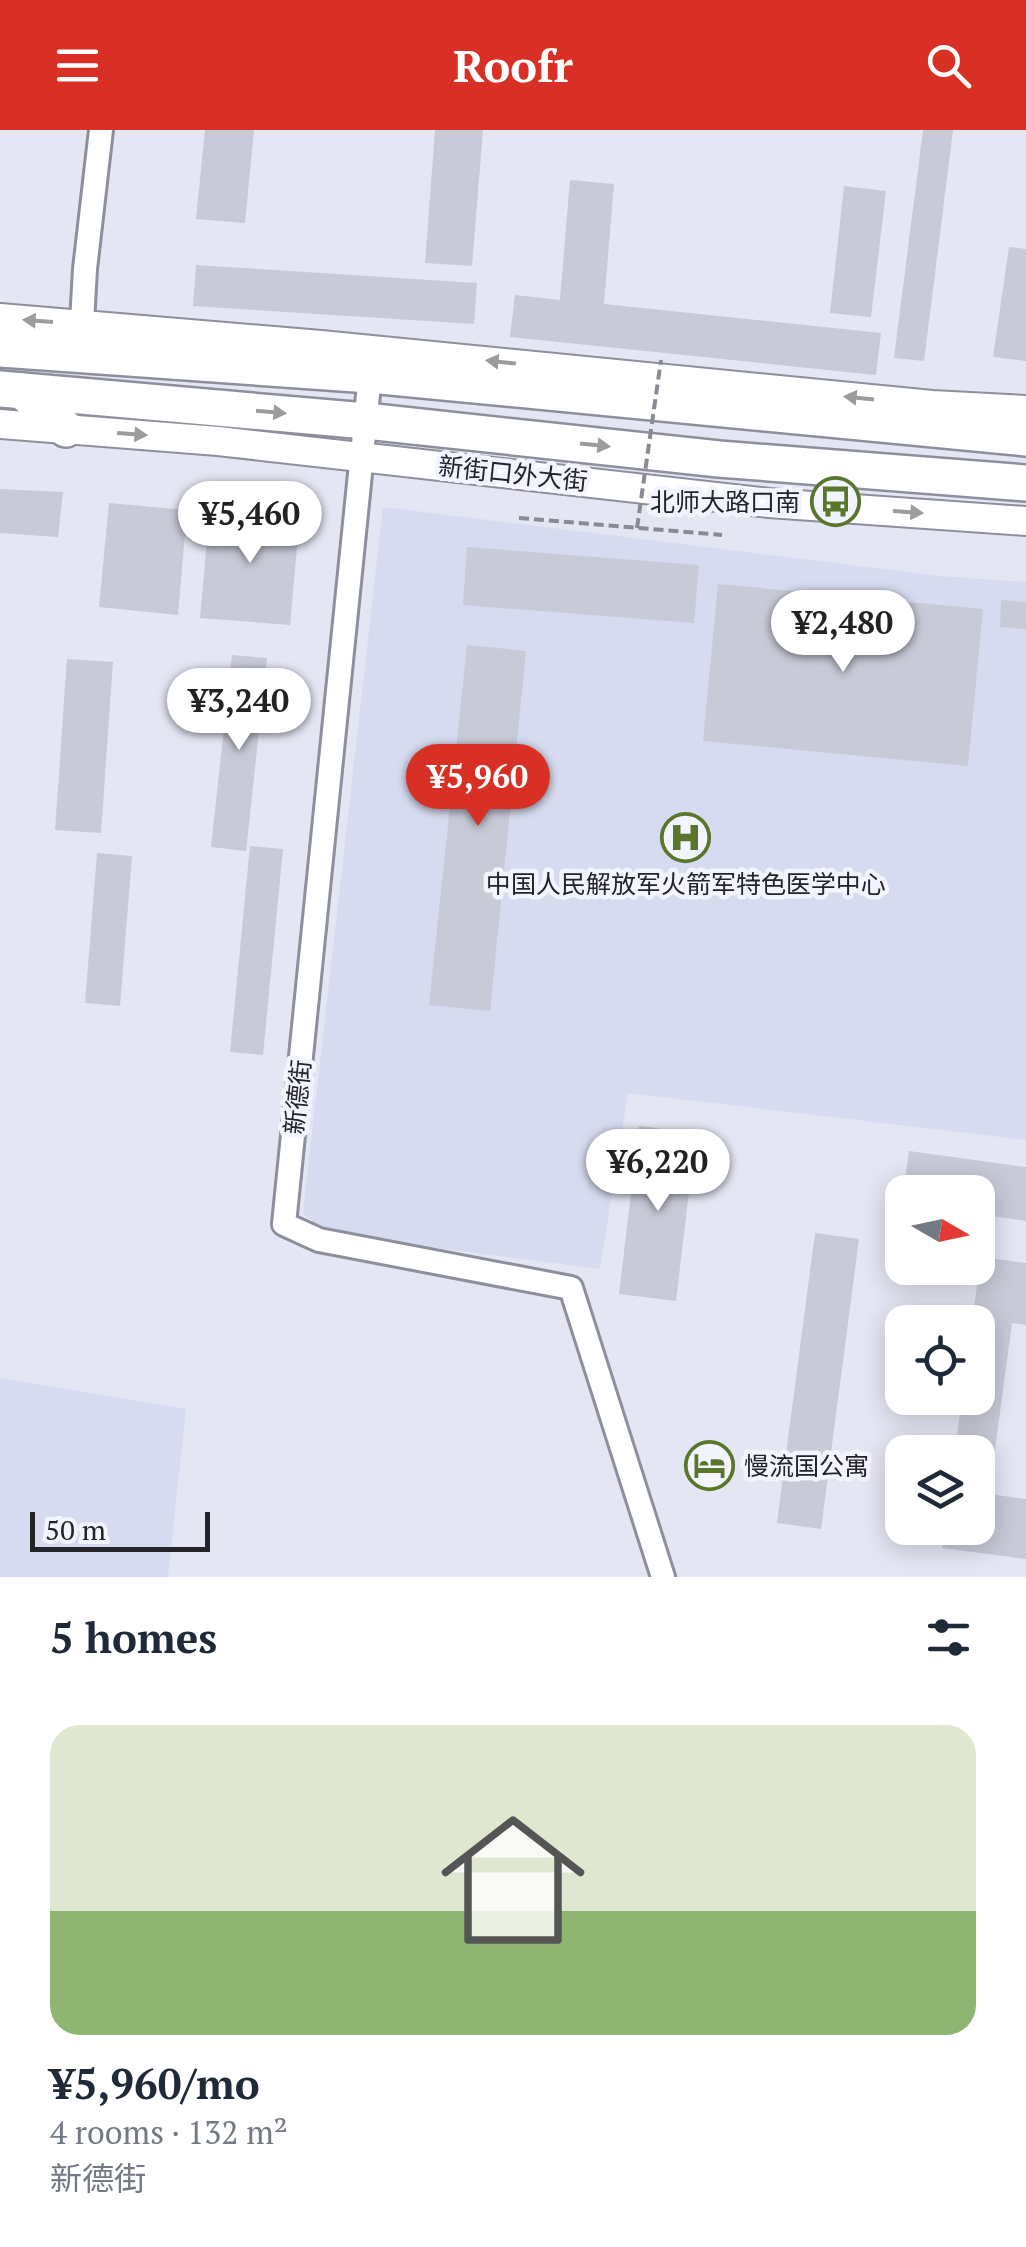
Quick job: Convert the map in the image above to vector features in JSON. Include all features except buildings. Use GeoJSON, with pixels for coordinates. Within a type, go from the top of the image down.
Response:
{"type":"FeatureCollection","features":[{"type":"Feature","properties":{"kind":"main road"},"geometry":{"type":"LineString","coordinates":[[0,348],[81,338],[370,375],[1026,438]]}},
{"type":"Feature","properties":{"kind":"main road"},"geometry":{"type":"LineString","coordinates":[[11,390],[66,429]]}},
{"type":"Feature","properties":{"kind":"main road","name":"新街口外大街"},"geometry":{"type":"LineString","coordinates":[[11,390],[366,421],[719,459],[1026,483]]}},
{"type":"Feature","properties":{"kind":"street"},"geometry":{"type":"LineString","coordinates":[[81,338],[101,130]]}},
{"type":"Feature","properties":{"kind":"street"},"geometry":{"type":"LineString","coordinates":[[0,318],[81,338],[321,344],[932,405],[1026,410]]}},
{"type":"Feature","properties":{"kind":"street","name":"新德街"},"geometry":{"type":"LineString","coordinates":[[370,375],[284,1224],[319,1240],[571,1288],[663,1577]]}},
{"type":"Feature","properties":{"kind":"street","name":"新街口外大街"},"geometry":{"type":"LineString","coordinates":[[0,424],[218,441],[769,503],[1026,521]]}},
{"type":"Feature","properties":{"kind":"path"},"geometry":{"type":"LineString","coordinates":[[637,528],[661,360]]}},
{"type":"Feature","properties":{"kind":"path"},"geometry":{"type":"LineString","coordinates":[[519,518],[722,535]]}},
{"type":"Feature","properties":{"kind":"shaded area","name":"中国人民解放军火箭军特色医学中心"},"geometry":{"type":"Polygon","coordinates":[[[383,507],[940,576],[1026,582],[1026,1140],[628,1093],[600,1269],[326,1234],[303,1213],[383,507]]]}},
{"type":"Feature","properties":{"kind":"shaded area"},"geometry":{"type":"Polygon","coordinates":[[[0,1378],[186,1409],[168,1577],[0,1577],[0,1378]]]}},
{"type":"Feature","properties":{"kind":"place","name":"北师大路口南"},"geometry":{"type":"Point","coordinates":[835,501]}},
{"type":"Feature","properties":{"kind":"place","name":"中国人民解放军火箭军特色医学中心"},"geometry":{"type":"Point","coordinates":[686,837]}},
{"type":"Feature","properties":{"kind":"place","name":"慢流国公寓"},"geometry":{"type":"Point","coordinates":[709,1465]}}]}
